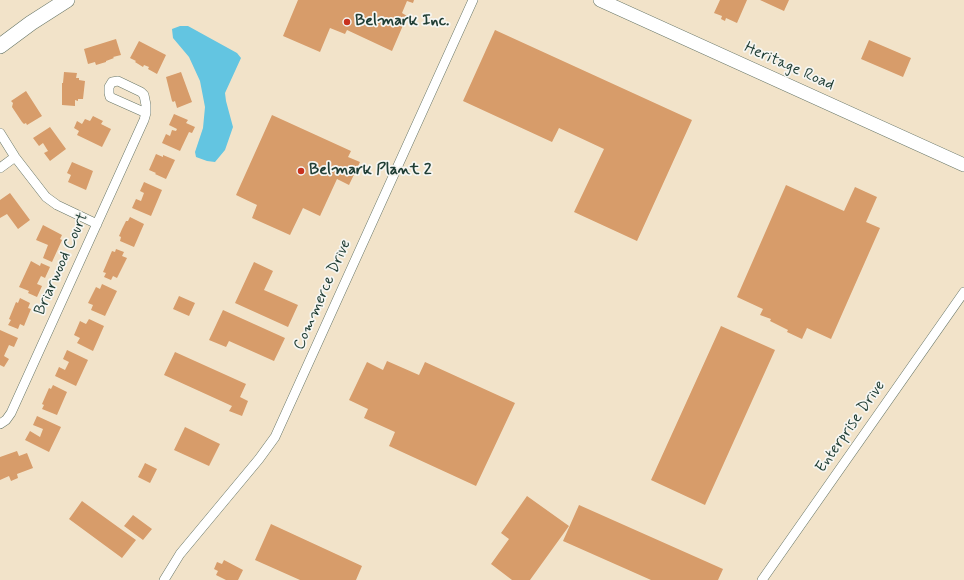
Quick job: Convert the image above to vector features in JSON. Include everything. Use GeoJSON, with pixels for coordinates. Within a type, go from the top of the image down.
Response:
{"type":"FeatureCollection","features":[{"type":"Feature","properties":{"kind":"main road"},"geometry":{"type":"LineString","coordinates":[[0,46],[31,22],[54,0]]}},
{"type":"Feature","properties":{"kind":"main road"},"geometry":{"type":"LineString","coordinates":[[31,22],[67,0]]}},
{"type":"Feature","properties":{"kind":"main road","name":"Heritage Road"},"geometry":{"type":"LineString","coordinates":[[600,0],[964,165]]}},
{"type":"Feature","properties":{"kind":"street","name":"Commerce Drive"},"geometry":{"type":"LineString","coordinates":[[164,580],[180,554],[259,459],[275,437],[474,0]]}},
{"type":"Feature","properties":{"kind":"street","name":"Briarwood Court"},"geometry":{"type":"LineString","coordinates":[[0,424],[6,420],[11,413],[146,113]]}},
{"type":"Feature","properties":{"kind":"street"},"geometry":{"type":"LineString","coordinates":[[0,133],[15,157],[46,198],[57,205],[97,224]]}},
{"type":"Feature","properties":{"kind":"street"},"geometry":{"type":"LineString","coordinates":[[0,168],[15,157]]}},
{"type":"Feature","properties":{"kind":"street","name":"Enterprise Drive"},"geometry":{"type":"LineString","coordinates":[[762,580],[964,292]]}},
{"type":"Feature","properties":{"kind":"water"},"geometry":{"type":"Polygon","coordinates":[[[180,26],[188,26],[237,53],[241,58],[225,93],[233,127],[225,150],[215,162],[196,157],[195,152],[203,128],[205,107],[200,81],[189,57],[173,38],[172,29],[180,26]]]}},
{"type":"Feature","properties":{"kind":"building","name":"Belmark Inc."},"geometry":{"type":"Polygon","coordinates":[[[298,0],[414,0],[413,3],[407,1],[402,13],[407,16],[392,51],[347,30],[345,34],[330,28],[320,52],[283,36],[298,0]]]}},
{"type":"Feature","properties":{"kind":"building"},"geometry":{"type":"Polygon","coordinates":[[[720,0],[747,0],[737,23],[726,18],[725,21],[721,19],[722,16],[714,13],[720,0]]]}},
{"type":"Feature","properties":{"kind":"building"},"geometry":{"type":"Polygon","coordinates":[[[760,0],[789,0],[784,11],[760,0]]]}},
{"type":"Feature","properties":{"kind":"building"},"geometry":{"type":"Polygon","coordinates":[[[495,30],[692,120],[637,241],[574,212],[604,149],[559,128],[552,142],[463,101],[495,30]]]}},
{"type":"Feature","properties":{"kind":"building"},"geometry":{"type":"Polygon","coordinates":[[[116,39],[121,55],[96,65],[95,62],[88,64],[84,49],[116,39]]]}},
{"type":"Feature","properties":{"kind":"building"},"geometry":{"type":"Polygon","coordinates":[[[869,40],[911,58],[903,77],[861,59],[869,40]]]}},
{"type":"Feature","properties":{"kind":"building"},"geometry":{"type":"Polygon","coordinates":[[[139,41],[166,55],[157,74],[148,69],[149,67],[144,65],[143,67],[130,58],[139,41]]]}},
{"type":"Feature","properties":{"kind":"building"},"geometry":{"type":"Polygon","coordinates":[[[64,72],[77,73],[76,78],[85,81],[83,99],[78,99],[78,101],[75,100],[75,106],[62,105],[62,83],[64,72]]]}},
{"type":"Feature","properties":{"kind":"building"},"geometry":{"type":"Polygon","coordinates":[[[181,72],[192,102],[177,108],[175,101],[172,101],[166,77],[181,72]]]}},
{"type":"Feature","properties":{"kind":"building"},"geometry":{"type":"Polygon","coordinates":[[[26,91],[42,116],[27,125],[26,123],[24,124],[22,122],[12,107],[13,103],[11,101],[26,91]]]}},
{"type":"Feature","properties":{"kind":"building"},"geometry":{"type":"Polygon","coordinates":[[[174,114],[188,120],[186,123],[195,127],[192,133],[189,132],[180,151],[162,143],[166,134],[170,136],[172,130],[176,131],[177,129],[169,125],[174,114]]]}},
{"type":"Feature","properties":{"kind":"building","name":"Belmark Plant 2"},"geometry":{"type":"Polygon","coordinates":[[[272,115],[351,151],[348,157],[360,162],[349,185],[337,179],[320,216],[303,208],[290,235],[252,218],[257,205],[236,195],[272,115]]]}},
{"type":"Feature","properties":{"kind":"building"},"geometry":{"type":"Polygon","coordinates":[[[93,116],[103,121],[101,124],[111,129],[102,147],[77,135],[79,131],[74,128],[77,121],[82,124],[85,119],[90,121],[93,116]]]}},
{"type":"Feature","properties":{"kind":"building"},"geometry":{"type":"Polygon","coordinates":[[[50,127],[66,149],[50,161],[44,153],[48,151],[43,143],[39,146],[33,138],[50,127]]]}},
{"type":"Feature","properties":{"kind":"building"},"geometry":{"type":"Polygon","coordinates":[[[156,154],[175,160],[166,179],[149,170],[156,154]]]}},
{"type":"Feature","properties":{"kind":"building"},"geometry":{"type":"Polygon","coordinates":[[[72,162],[93,171],[86,190],[68,182],[71,175],[67,173],[72,162]]]}},
{"type":"Feature","properties":{"kind":"building"},"geometry":{"type":"Polygon","coordinates":[[[144,182],[162,190],[151,216],[132,208],[136,199],[141,201],[144,193],[140,191],[144,182]]]}},
{"type":"Feature","properties":{"kind":"building"},"geometry":{"type":"Polygon","coordinates":[[[786,185],[844,211],[855,187],[877,197],[866,222],[880,228],[831,339],[807,328],[802,339],[787,332],[788,330],[770,321],[771,319],[760,315],[763,309],[737,297],[786,185]]]}},
{"type":"Feature","properties":{"kind":"building"},"geometry":{"type":"Polygon","coordinates":[[[10,193],[30,220],[18,229],[7,214],[0,218],[0,200],[10,193]]]}},
{"type":"Feature","properties":{"kind":"building"},"geometry":{"type":"Polygon","coordinates":[[[130,217],[144,224],[134,247],[120,241],[121,237],[119,236],[126,221],[128,221],[130,217]]]}},
{"type":"Feature","properties":{"kind":"building"},"geometry":{"type":"Polygon","coordinates":[[[43,225],[62,235],[60,239],[62,240],[52,262],[43,258],[48,245],[36,240],[43,225]]]}},
{"type":"Feature","properties":{"kind":"building"},"geometry":{"type":"Polygon","coordinates":[[[116,249],[124,252],[122,256],[127,258],[117,278],[113,276],[111,280],[104,277],[106,273],[103,272],[112,251],[115,252],[116,249]]]}},
{"type":"Feature","properties":{"kind":"building"},"geometry":{"type":"Polygon","coordinates":[[[31,261],[40,266],[41,263],[50,267],[45,278],[41,276],[37,284],[42,286],[37,297],[28,293],[29,291],[19,287],[31,261]]]}},
{"type":"Feature","properties":{"kind":"building"},"geometry":{"type":"Polygon","coordinates":[[[254,262],[273,271],[264,290],[298,305],[288,327],[235,303],[254,262]]]}},
{"type":"Feature","properties":{"kind":"building"},"geometry":{"type":"Polygon","coordinates":[[[102,284],[117,291],[105,316],[91,310],[93,305],[88,303],[96,287],[100,289],[102,284]]]}},
{"type":"Feature","properties":{"kind":"building"},"geometry":{"type":"Polygon","coordinates":[[[179,296],[195,303],[189,316],[173,309],[179,296]]]}},
{"type":"Feature","properties":{"kind":"building"},"geometry":{"type":"Polygon","coordinates":[[[20,298],[30,303],[28,308],[31,309],[24,326],[20,324],[18,329],[8,325],[16,302],[18,303],[20,298]]]}},
{"type":"Feature","properties":{"kind":"building"},"geometry":{"type":"Polygon","coordinates":[[[223,310],[285,338],[274,361],[229,341],[226,347],[209,340],[223,310]]]}},
{"type":"Feature","properties":{"kind":"building"},"geometry":{"type":"Polygon","coordinates":[[[89,319],[104,326],[93,351],[77,343],[80,338],[74,335],[80,321],[86,324],[89,319]]]}},
{"type":"Feature","properties":{"kind":"building"},"geometry":{"type":"Polygon","coordinates":[[[721,326],[775,350],[705,505],[651,480],[721,326]]]}},
{"type":"Feature","properties":{"kind":"building"},"geometry":{"type":"Polygon","coordinates":[[[0,330],[18,338],[14,347],[9,345],[4,356],[9,359],[4,367],[0,365],[0,330]]]}},
{"type":"Feature","properties":{"kind":"building"},"geometry":{"type":"Polygon","coordinates":[[[67,350],[88,360],[76,386],[55,376],[59,367],[65,370],[69,362],[63,359],[67,350]]]}},
{"type":"Feature","properties":{"kind":"building"},"geometry":{"type":"Polygon","coordinates":[[[175,352],[246,384],[240,397],[248,401],[242,416],[229,411],[232,406],[164,375],[175,352]]]}},
{"type":"Feature","properties":{"kind":"building"},"geometry":{"type":"Polygon","coordinates":[[[387,361],[419,375],[425,362],[515,403],[476,486],[389,446],[395,432],[364,418],[368,409],[349,400],[367,362],[383,370],[387,361]]]}},
{"type":"Feature","properties":{"kind":"building"},"geometry":{"type":"Polygon","coordinates":[[[53,385],[67,392],[57,415],[42,409],[44,405],[42,404],[49,388],[51,389],[53,385]]]}},
{"type":"Feature","properties":{"kind":"building"},"geometry":{"type":"Polygon","coordinates":[[[37,416],[61,427],[49,452],[25,440],[30,431],[40,437],[43,429],[33,425],[37,416]]]}},
{"type":"Feature","properties":{"kind":"building"},"geometry":{"type":"Polygon","coordinates":[[[185,427],[220,444],[209,466],[174,450],[185,427]]]}},
{"type":"Feature","properties":{"kind":"building"},"geometry":{"type":"Polygon","coordinates":[[[17,451],[19,456],[27,453],[33,468],[17,474],[18,478],[11,481],[9,476],[0,480],[0,457],[17,451]]]}},
{"type":"Feature","properties":{"kind":"building"},"geometry":{"type":"Polygon","coordinates":[[[145,463],[157,469],[150,483],[138,477],[145,463]]]}},
{"type":"Feature","properties":{"kind":"building"},"geometry":{"type":"Polygon","coordinates":[[[527,496],[569,526],[530,580],[512,580],[491,564],[509,539],[501,533],[527,496]]]}},
{"type":"Feature","properties":{"kind":"building"},"geometry":{"type":"Polygon","coordinates":[[[82,501],[136,540],[122,558],[69,519],[82,501]]]}},
{"type":"Feature","properties":{"kind":"building"},"geometry":{"type":"Polygon","coordinates":[[[579,505],[723,569],[718,580],[651,580],[563,541],[579,505]]]}},
{"type":"Feature","properties":{"kind":"building"},"geometry":{"type":"Polygon","coordinates":[[[133,515],[152,529],[143,540],[124,526],[133,515]]]}},
{"type":"Feature","properties":{"kind":"building"},"geometry":{"type":"Polygon","coordinates":[[[271,524],[362,566],[356,580],[300,580],[255,560],[271,524]]]}},
{"type":"Feature","properties":{"kind":"building"},"geometry":{"type":"Polygon","coordinates":[[[224,560],[243,570],[238,580],[226,580],[216,575],[218,571],[214,569],[217,562],[222,564],[224,560]]]}},
{"type":"Feature","properties":{"kind":"place","name":"Belmark Inc."},"geometry":{"type":"Point","coordinates":[347,22]}},
{"type":"Feature","properties":{"kind":"place","name":"Belmark Plant 2"},"geometry":{"type":"Point","coordinates":[301,171]}}]}
